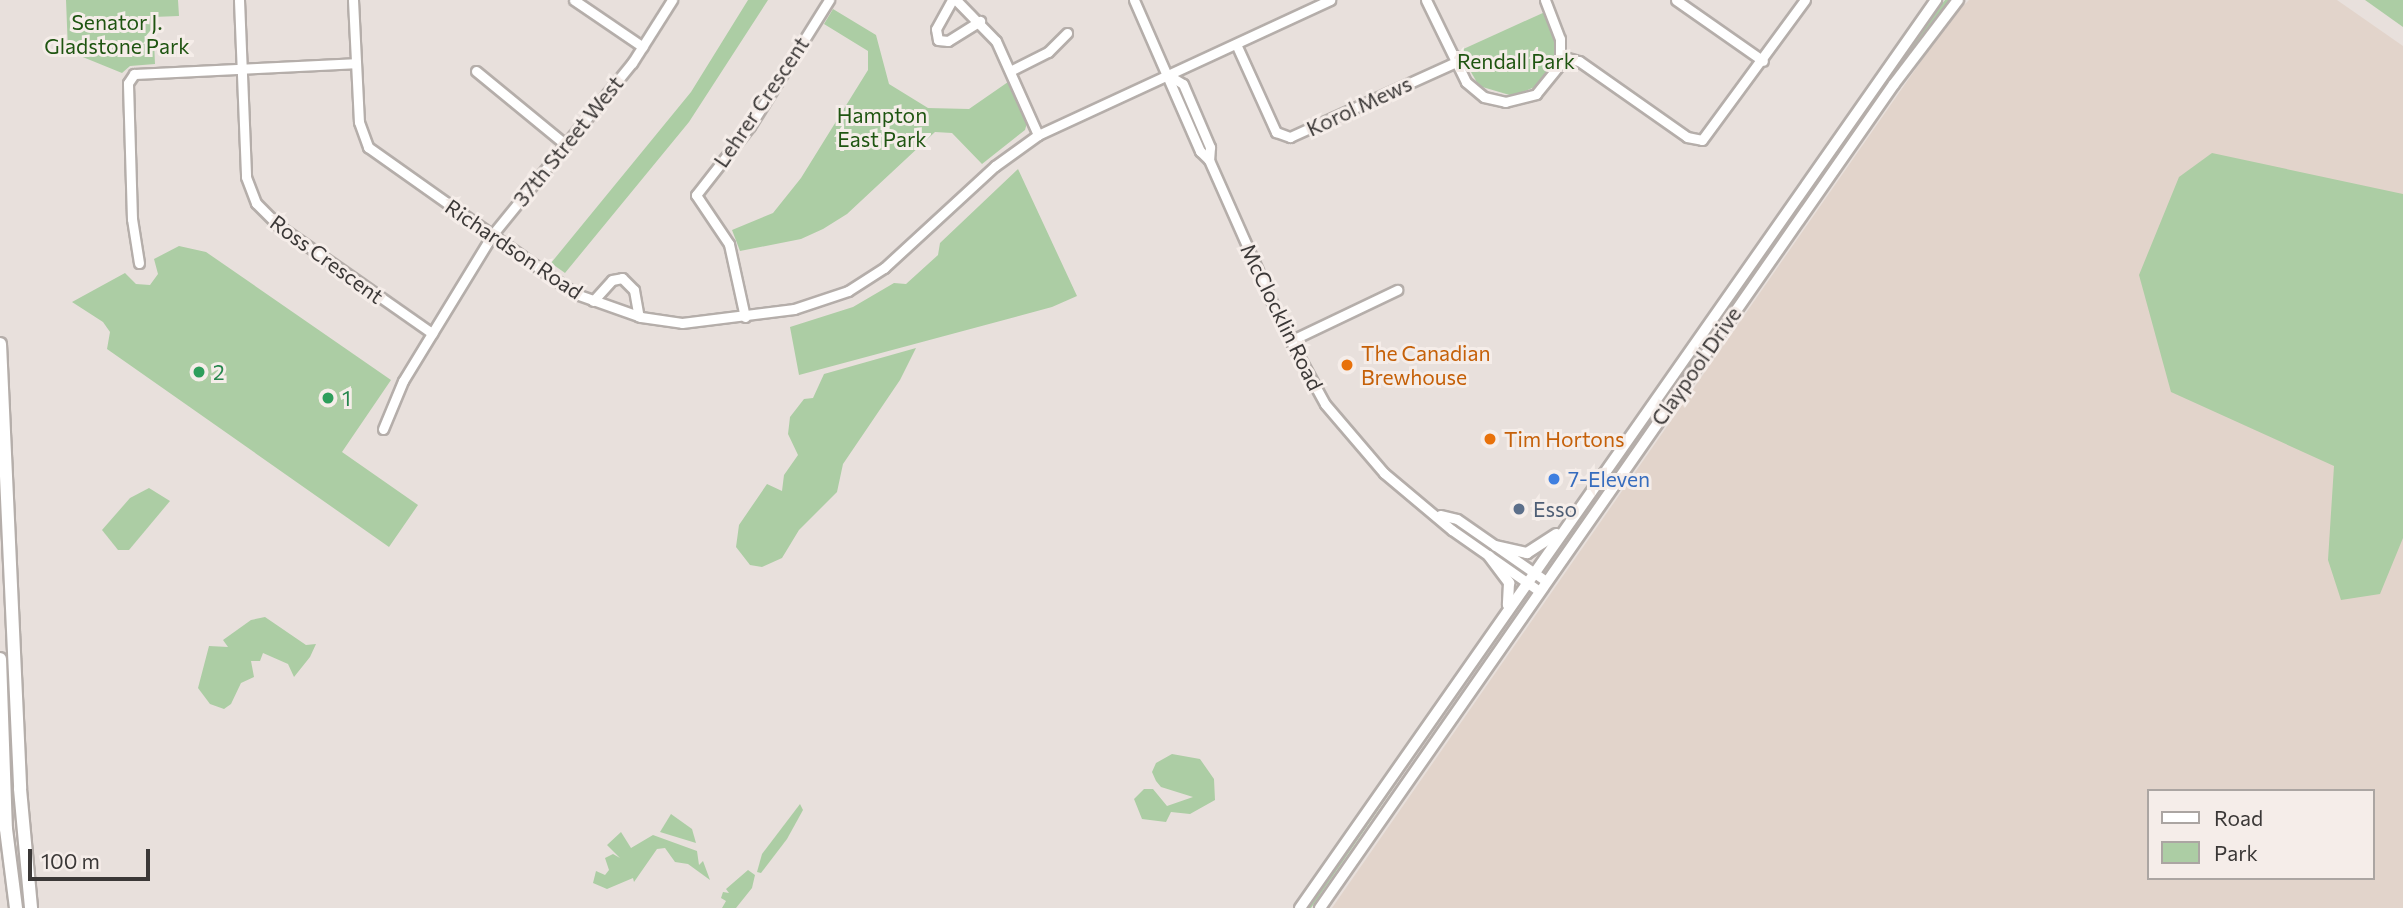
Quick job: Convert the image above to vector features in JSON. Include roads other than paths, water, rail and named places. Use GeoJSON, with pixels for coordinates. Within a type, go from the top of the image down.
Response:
{"type":"FeatureCollection","features":[{"type":"Feature","properties":{"kind":"highway"},"geometry":{"type":"LineString","coordinates":[[0,344],[20,789],[31,908]]}},
{"type":"Feature","properties":{"kind":"highway"},"geometry":{"type":"LineString","coordinates":[[0,659],[6,829],[16,908]]}},
{"type":"Feature","properties":{"kind":"main road","name":"Claypool Drive"},"geometry":{"type":"LineString","coordinates":[[1300,908],[1936,0]]}},
{"type":"Feature","properties":{"kind":"main road","name":"Claypool Drive"},"geometry":{"type":"LineString","coordinates":[[1320,908],[1546,581],[1958,0]]}},
{"type":"Feature","properties":{"kind":"main road"},"geometry":{"type":"LineString","coordinates":[[1492,551],[1527,553],[1569,523]]}},
{"type":"Feature","properties":{"kind":"main road"},"geometry":{"type":"LineString","coordinates":[[1492,551],[1510,585],[1506,614]]}},
{"type":"Feature","properties":{"kind":"street","name":"Ross Crescent"},"geometry":{"type":"LineString","coordinates":[[239,0],[246,177],[256,203],[279,226],[432,333]]}},
{"type":"Feature","properties":{"kind":"street","name":"Richardson Road"},"geometry":{"type":"LineString","coordinates":[[354,0],[360,131],[368,147],[566,288],[593,301],[639,317],[682,323],[745,317],[811,304],[866,281],[995,166],[1038,135],[1330,0]]}},
{"type":"Feature","properties":{"kind":"street"},"geometry":{"type":"LineString","coordinates":[[574,0],[643,47]]}},
{"type":"Feature","properties":{"kind":"street","name":"37th Street West"},"geometry":{"type":"LineString","coordinates":[[383,429],[388,408],[492,235],[643,47],[672,0]]}},
{"type":"Feature","properties":{"kind":"street","name":"Lehrer Crescent"},"geometry":{"type":"LineString","coordinates":[[745,317],[729,244],[696,195],[743,135],[829,0]]}},
{"type":"Feature","properties":{"kind":"street"},"geometry":{"type":"LineString","coordinates":[[980,20],[948,41],[937,40],[936,29],[954,0],[980,20],[1012,70],[1038,135]]}},
{"type":"Feature","properties":{"kind":"street","name":"McClocklin Road"},"geometry":{"type":"LineString","coordinates":[[1134,0],[1168,75],[1183,84],[1210,147],[1209,160],[1290,341],[1346,434],[1384,473],[1440,515],[1452,530],[1546,581]]}},
{"type":"Feature","properties":{"kind":"street"},"geometry":{"type":"LineString","coordinates":[[1426,0],[1454,63],[1466,82],[1484,97],[1516,102],[1544,89],[1561,56],[1558,31],[1545,0]]}},
{"type":"Feature","properties":{"kind":"street"},"geometry":{"type":"LineString","coordinates":[[1676,0],[1763,61]]}},
{"type":"Feature","properties":{"kind":"street"},"geometry":{"type":"LineString","coordinates":[[1561,56],[1579,61],[1695,141],[1708,136],[1805,0]]}},
{"type":"Feature","properties":{"kind":"street"},"geometry":{"type":"LineString","coordinates":[[1012,70],[1048,52],[1067,33]]}},
{"type":"Feature","properties":{"kind":"street","name":"Korol Mews"},"geometry":{"type":"LineString","coordinates":[[1236,44],[1276,132],[1290,137],[1454,63]]}},
{"type":"Feature","properties":{"kind":"street"},"geometry":{"type":"LineString","coordinates":[[139,263],[132,219],[130,77],[143,71],[355,63]]}},
{"type":"Feature","properties":{"kind":"street"},"geometry":{"type":"LineString","coordinates":[[476,71],[565,144]]}},
{"type":"Feature","properties":{"kind":"street"},"geometry":{"type":"LineString","coordinates":[[593,301],[612,280],[622,278],[634,290],[639,317]]}},
{"type":"Feature","properties":{"kind":"street"},"geometry":{"type":"LineString","coordinates":[[1290,341],[1397,290]]}},
{"type":"Feature","properties":{"kind":"street","name":"McClocklin Road"},"geometry":{"type":"LineString","coordinates":[[1492,551],[1539,591]]}},
{"type":"Feature","properties":{"kind":"place","name":"The Canadian Brewhouse"},"geometry":{"type":"Point","coordinates":[1347,365]}},
{"type":"Feature","properties":{"kind":"place","name":"2"},"geometry":{"type":"Point","coordinates":[199,372]}},
{"type":"Feature","properties":{"kind":"place","name":"1"},"geometry":{"type":"Point","coordinates":[328,398]}},
{"type":"Feature","properties":{"kind":"place","name":"Tim Hortons"},"geometry":{"type":"Point","coordinates":[1490,439]}},
{"type":"Feature","properties":{"kind":"place","name":"7-Eleven"},"geometry":{"type":"Point","coordinates":[1554,479]}},
{"type":"Feature","properties":{"kind":"place","name":"Esso"},"geometry":{"type":"Point","coordinates":[1519,509]}},
{"type":"Feature","properties":{"kind":"park label","name":"Senator J. Gladstone Park"},"geometry":{"type":"Point","coordinates":[117,34]}},
{"type":"Feature","properties":{"kind":"park label","name":"Rendall Park"},"geometry":{"type":"Point","coordinates":[1516,61]}},
{"type":"Feature","properties":{"kind":"park label","name":"Hampton East Park"},"geometry":{"type":"Point","coordinates":[882,127]}}]}
